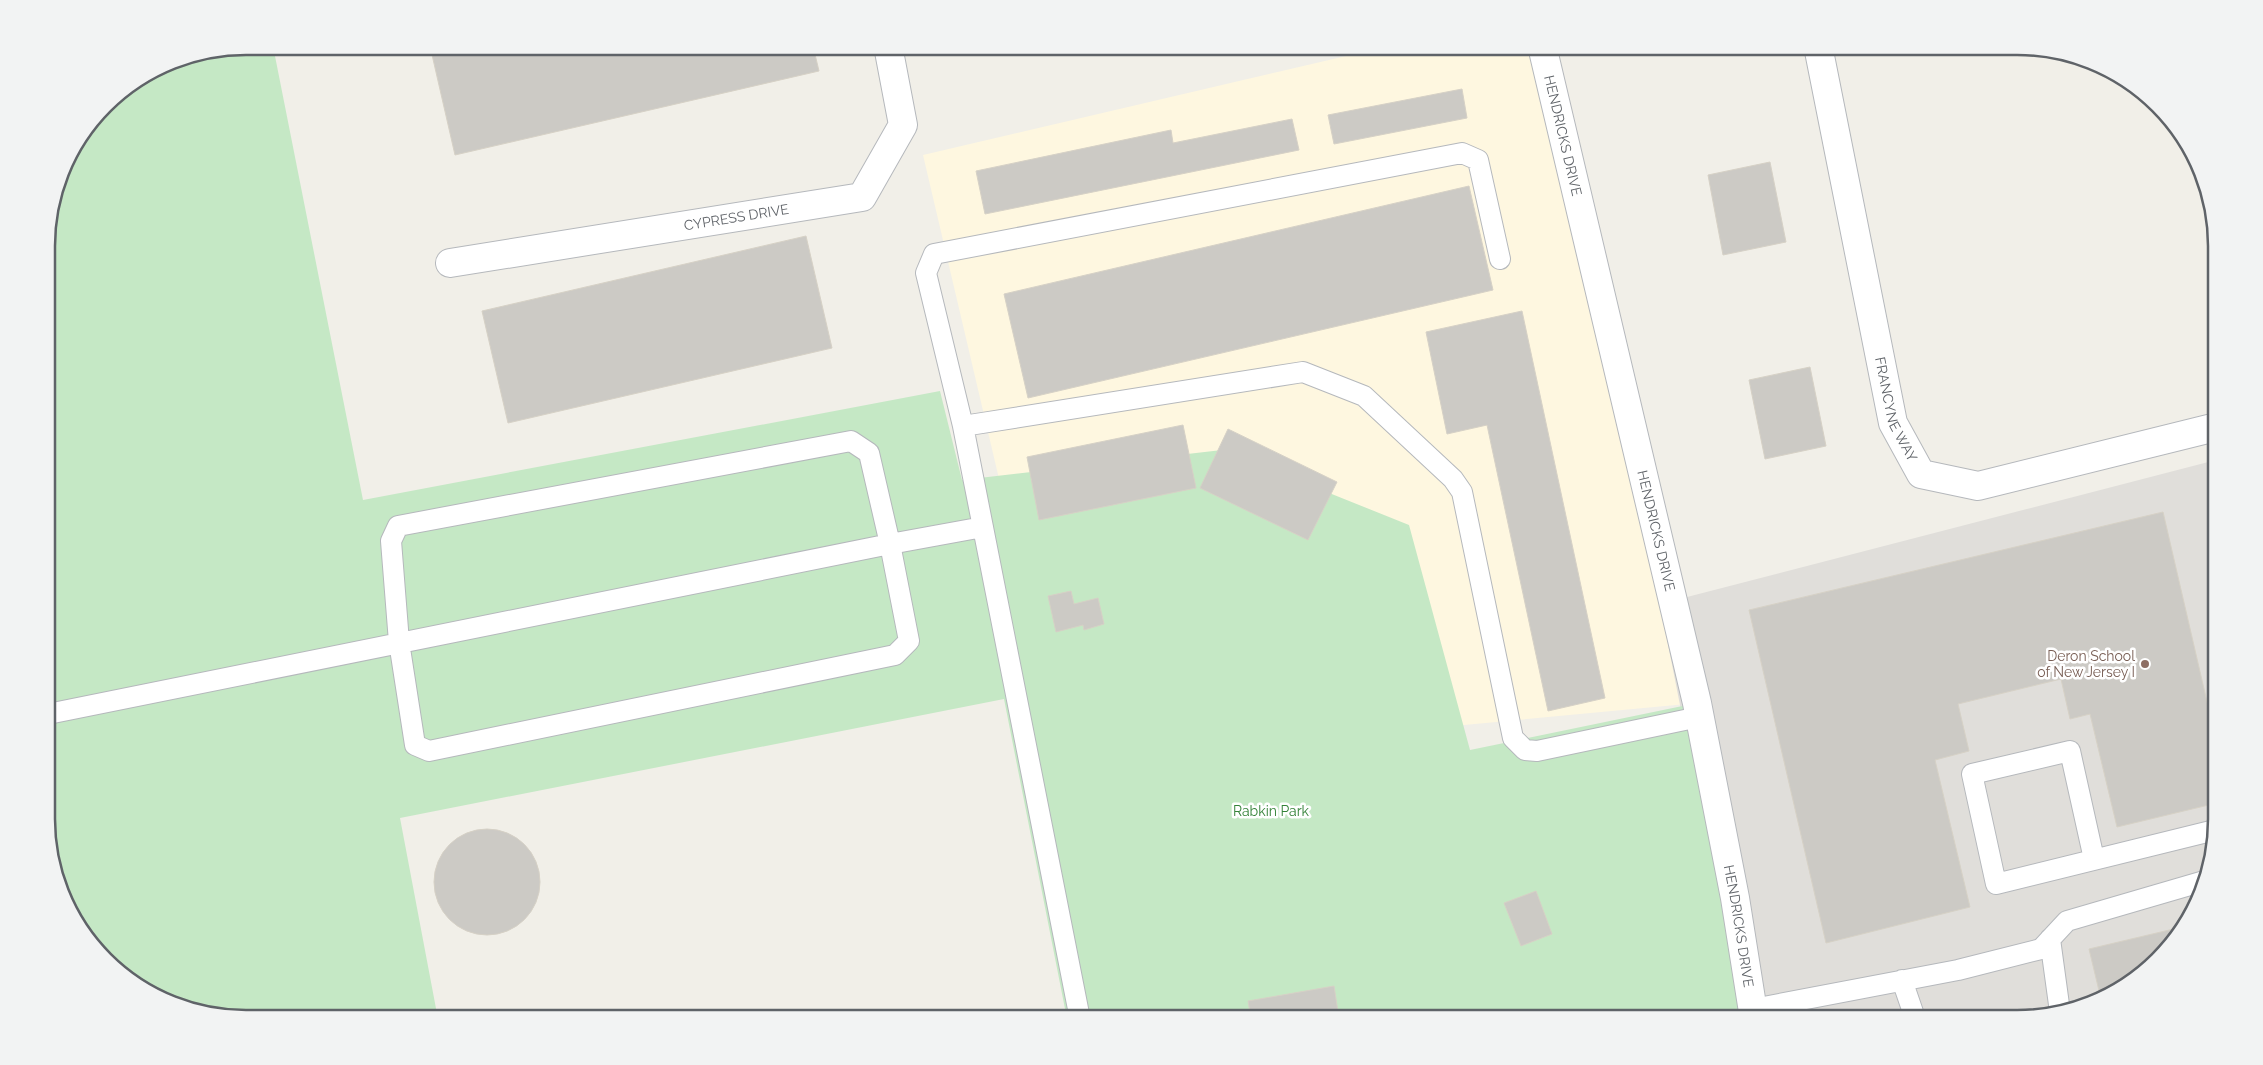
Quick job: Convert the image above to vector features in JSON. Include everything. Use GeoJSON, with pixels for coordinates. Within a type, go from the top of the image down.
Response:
{"type":"FeatureCollection","features":[{"type":"Feature","properties":{"kind":"street","name":"CYPRESS DRIVE"},"geometry":{"type":"LineString","coordinates":[[450,263],[862,197],[903,125],[890,55]]}},
{"type":"Feature","properties":{"kind":"street","name":"HENDRICKS DRIVE"},"geometry":{"type":"LineString","coordinates":[[1544,55],[1700,717],[1729,870],[1752,1010]]}},
{"type":"Feature","properties":{"kind":"street","name":"FRANCYNE WAY"},"geometry":{"type":"LineString","coordinates":[[1820,55],[1893,423],[1921,474],[1978,486],[2208,430]]}},
{"type":"Feature","properties":{"kind":"lane"},"geometry":{"type":"LineString","coordinates":[[1078,1010],[963,426],[926,273],[934,254],[1462,153],[1478,160],[1500,259]]}},
{"type":"Feature","properties":{"kind":"lane"},"geometry":{"type":"LineString","coordinates":[[963,426],[1303,372],[1364,396],[1453,479],[1462,492],[1513,738],[1525,750],[1537,751],[1700,717]]}},
{"type":"Feature","properties":{"kind":"lane"},"geometry":{"type":"LineString","coordinates":[[851,441],[869,453],[890,544],[909,641],[895,654],[429,751],[414,745],[399,642],[390,541],[398,526],[851,441]]}},
{"type":"Feature","properties":{"kind":"lane"},"geometry":{"type":"LineString","coordinates":[[55,713],[399,642],[983,527]]}},
{"type":"Feature","properties":{"kind":"lane"},"geometry":{"type":"LineString","coordinates":[[2094,859],[2070,750],[1972,774],[1996,884],[2208,832]]}},
{"type":"Feature","properties":{"kind":"lane"},"geometry":{"type":"LineString","coordinates":[[1771,1010],[1902,980],[1958,970],[2041,948],[2067,921],[2197,883]]}},
{"type":"Feature","properties":{"kind":"lane"},"geometry":{"type":"LineString","coordinates":[[2050,940],[2059,1005]]}},
{"type":"Feature","properties":{"kind":"lane"},"geometry":{"type":"LineString","coordinates":[[1902,980],[1912,1010]]}},
{"type":"Feature","properties":{"kind":"shaded area"},"geometry":{"type":"Polygon","coordinates":[[[1351,55],[1549,55],[1697,703],[1464,725],[1046,679],[923,155],[1351,55]]]}},
{"type":"Feature","properties":{"kind":"shaded area"},"geometry":{"type":"Polygon","coordinates":[[[2208,462],[2208,831],[2198,880],[2176,925],[2161,945],[2143,963],[2123,978],[2078,1000],[2054,1006],[2029,1010],[1740,1010],[1660,604],[2208,462]]]}},
{"type":"Feature","properties":{"kind":"green space","name":"Rabkin Park"},"geometry":{"type":"Polygon","coordinates":[[[234,55],[275,55],[363,500],[940,391],[962,480],[1222,450],[1409,525],[1470,750],[1697,703],[1754,1010],[1065,1010],[1004,699],[400,818],[436,1010],[234,1010],[185,1000],[140,978],[120,963],[102,945],[87,925],[65,880],[55,831],[55,234],[65,185],[81,150],[94,130],[130,94],[150,81],[185,65],[234,55]]]}},
{"type":"Feature","properties":{"kind":"building"},"geometry":{"type":"Polygon","coordinates":[[[432,55],[815,55],[819,71],[455,155],[432,55]]]}},
{"type":"Feature","properties":{"kind":"building"},"geometry":{"type":"Polygon","coordinates":[[[1462,89],[1467,118],[1334,144],[1328,115],[1462,89]]]}},
{"type":"Feature","properties":{"kind":"building"},"geometry":{"type":"Polygon","coordinates":[[[1292,119],[1299,150],[985,214],[976,171],[1171,130],[1173,143],[1292,119]]]}},
{"type":"Feature","properties":{"kind":"building"},"geometry":{"type":"Polygon","coordinates":[[[1770,162],[1786,242],[1723,255],[1708,175],[1770,162]]]}},
{"type":"Feature","properties":{"kind":"building"},"geometry":{"type":"Polygon","coordinates":[[[1469,186],[1493,290],[1028,398],[1004,294],[1469,186]]]}},
{"type":"Feature","properties":{"kind":"building"},"geometry":{"type":"Polygon","coordinates":[[[806,236],[832,348],[508,423],[482,311],[806,236]]]}},
{"type":"Feature","properties":{"kind":"building"},"geometry":{"type":"Polygon","coordinates":[[[1522,311],[1605,698],[1548,711],[1487,425],[1447,434],[1426,332],[1522,311]]]}},
{"type":"Feature","properties":{"kind":"building"},"geometry":{"type":"Polygon","coordinates":[[[1810,367],[1826,446],[1765,459],[1749,380],[1810,367]]]}},
{"type":"Feature","properties":{"kind":"building"},"geometry":{"type":"Polygon","coordinates":[[[1183,425],[1196,488],[1039,520],[1027,457],[1183,425]]]}},
{"type":"Feature","properties":{"kind":"building"},"geometry":{"type":"Polygon","coordinates":[[[1228,429],[1337,482],[1308,540],[1200,488],[1228,429]]]}},
{"type":"Feature","properties":{"kind":"building"},"geometry":{"type":"Polygon","coordinates":[[[2163,512],[2208,706],[2208,805],[2117,827],[2090,714],[2070,719],[2061,679],[1958,704],[1969,751],[1935,760],[1970,907],[1826,943],[1749,610],[2163,512]]]}},
{"type":"Feature","properties":{"kind":"building"},"geometry":{"type":"Polygon","coordinates":[[[1071,591],[1074,604],[1098,598],[1104,624],[1084,630],[1083,625],[1056,632],[1048,596],[1071,591]]]}},
{"type":"Feature","properties":{"kind":"building"},"geometry":{"type":"Polygon","coordinates":[[[487,829],[507,833],[525,844],[536,862],[540,882],[536,902],[525,920],[507,931],[487,935],[467,931],[449,920],[438,902],[434,882],[438,862],[449,844],[467,833],[487,829]]]}},
{"type":"Feature","properties":{"kind":"building"},"geometry":{"type":"Polygon","coordinates":[[[1536,891],[1552,934],[1521,946],[1504,903],[1536,891]]]}},
{"type":"Feature","properties":{"kind":"building"},"geometry":{"type":"Polygon","coordinates":[[[2173,929],[2143,963],[2123,978],[2099,991],[2089,949],[2173,929]]]}},
{"type":"Feature","properties":{"kind":"building"},"geometry":{"type":"Polygon","coordinates":[[[1334,986],[1338,1010],[1250,1010],[1248,1001],[1334,986]]]}},
{"type":"Feature","properties":{"kind":"place","name":"Deron School of New Jersey I"},"geometry":{"type":"Point","coordinates":[2145,664]}}]}
